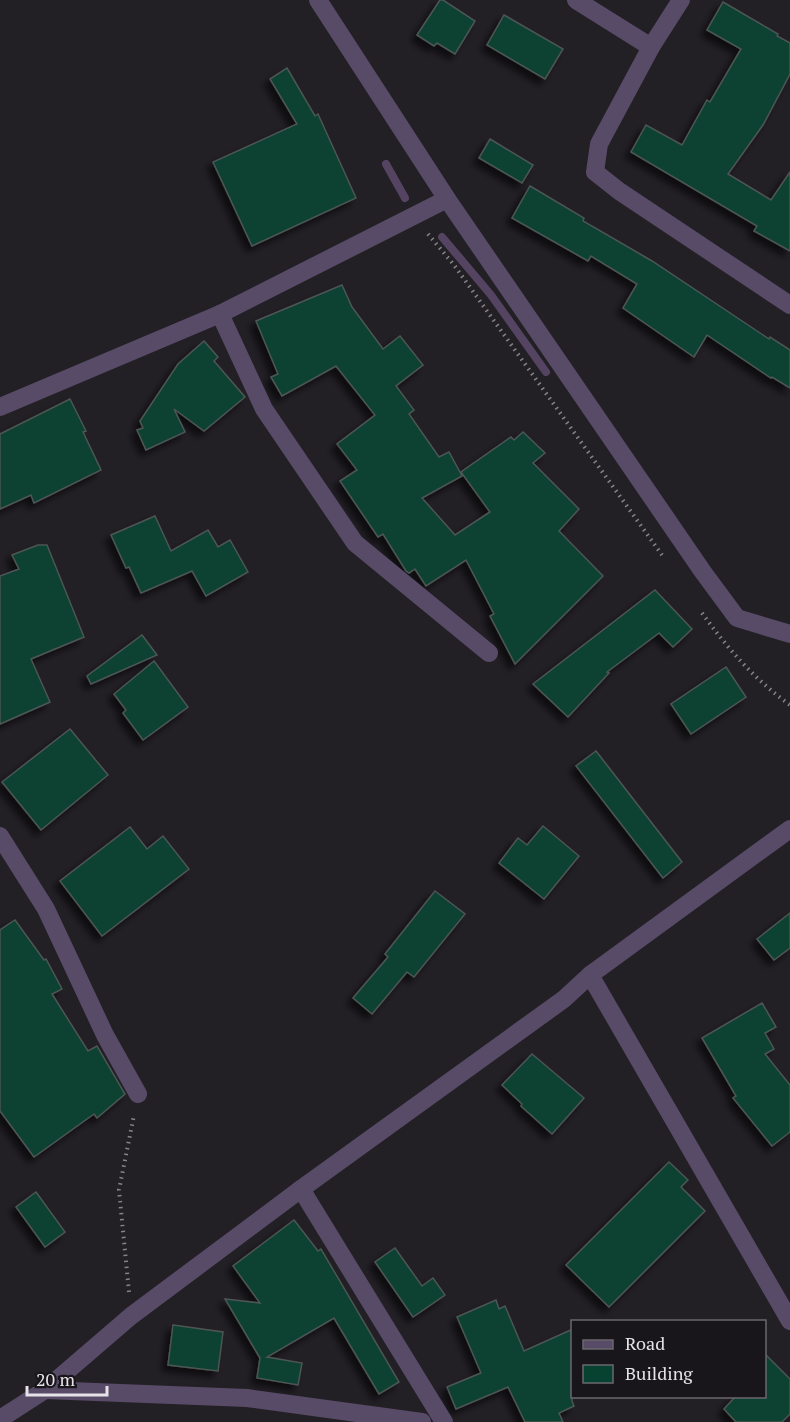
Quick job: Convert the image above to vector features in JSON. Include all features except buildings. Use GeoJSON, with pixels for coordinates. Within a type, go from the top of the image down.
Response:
{"type":"FeatureCollection","features":[{"type":"Feature","properties":{"kind":"street"},"geometry":{"type":"LineString","coordinates":[[318,0],[447,199],[696,562],[737,618],[790,634]]}},
{"type":"Feature","properties":{"kind":"street"},"geometry":{"type":"LineString","coordinates":[[576,0],[651,47]]}},
{"type":"Feature","properties":{"kind":"street"},"geometry":{"type":"LineString","coordinates":[[681,0],[651,47],[599,144],[595,172],[619,191],[790,305]]}},
{"type":"Feature","properties":{"kind":"street"},"geometry":{"type":"LineString","coordinates":[[0,407],[220,314],[447,199]]}},
{"type":"Feature","properties":{"kind":"street"},"geometry":{"type":"LineString","coordinates":[[220,314],[264,409],[355,543],[489,653]]}},
{"type":"Feature","properties":{"kind":"street"},"geometry":{"type":"LineString","coordinates":[[0,1419],[45,1390],[131,1316],[301,1189],[564,999],[590,975],[790,829]]}},
{"type":"Feature","properties":{"kind":"street"},"geometry":{"type":"LineString","coordinates":[[0,836],[46,909],[105,1035],[138,1094]]}},
{"type":"Feature","properties":{"kind":"street"},"geometry":{"type":"LineString","coordinates":[[590,975],[790,1321]]}},
{"type":"Feature","properties":{"kind":"street"},"geometry":{"type":"LineString","coordinates":[[301,1189],[444,1422]]}},
{"type":"Feature","properties":{"kind":"street"},"geometry":{"type":"LineString","coordinates":[[45,1390],[247,1398],[422,1422]]}},
{"type":"Feature","properties":{"kind":"path"},"geometry":{"type":"LineString","coordinates":[[413,216],[454,265],[668,564]]}},
{"type":"Feature","properties":{"kind":"path"},"geometry":{"type":"LineString","coordinates":[[700,610],[720,638],[763,685],[790,705]]}},
{"type":"Feature","properties":{"kind":"path"},"geometry":{"type":"LineString","coordinates":[[131,1316],[119,1190],[138,1094]]}},
{"type":"Feature","properties":{"kind":"waterway"},"geometry":{"type":"LineString","coordinates":[[386,164],[405,198]]}},
{"type":"Feature","properties":{"kind":"waterway"},"geometry":{"type":"LineString","coordinates":[[442,237],[491,295],[546,372]]}}]}
